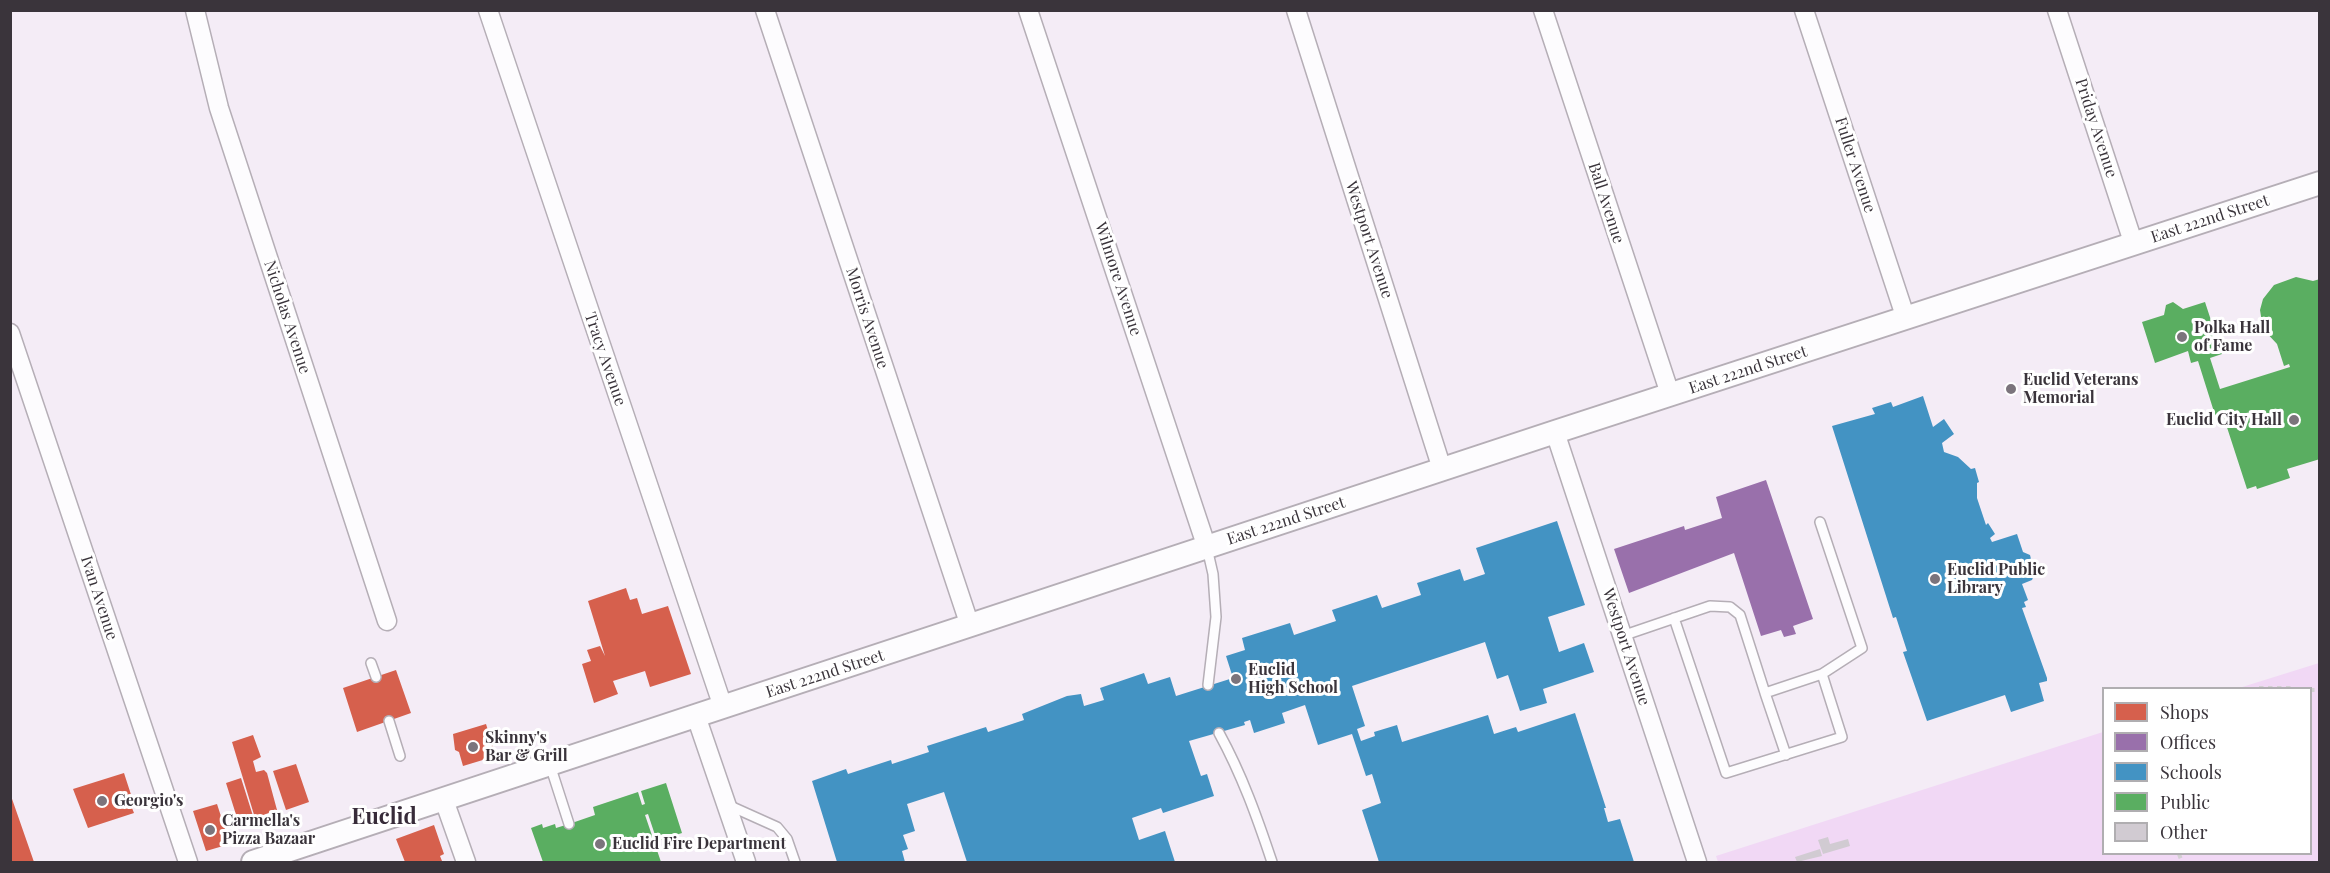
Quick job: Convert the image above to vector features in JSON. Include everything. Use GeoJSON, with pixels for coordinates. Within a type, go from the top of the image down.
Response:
{"type":"FeatureCollection","features":[{"type":"Feature","properties":{"kind":"street","name":"Nicholas Avenue"},"geometry":{"type":"LineString","coordinates":[[195,10],[219,108],[387,621]]}},
{"type":"Feature","properties":{"kind":"street","name":"Tracy Avenue"},"geometry":{"type":"LineString","coordinates":[[488,10],[723,707]]}},
{"type":"Feature","properties":{"kind":"street","name":"Morris Avenue"},"geometry":{"type":"LineString","coordinates":[[765,10],[970,626]]}},
{"type":"Feature","properties":{"kind":"street","name":"Wilmore Avenue"},"geometry":{"type":"LineString","coordinates":[[1028,10],[1207,548]]}},
{"type":"Feature","properties":{"kind":"street","name":"Westport Avenue"},"geometry":{"type":"LineString","coordinates":[[1296,10],[1442,469]]}},
{"type":"Feature","properties":{"kind":"street","name":"Ball Avenue"},"geometry":{"type":"LineString","coordinates":[[1543,10],[1670,394]]}},
{"type":"Feature","properties":{"kind":"street","name":"Fuller Avenue"},"geometry":{"type":"LineString","coordinates":[[1804,10],[1906,320]]}},
{"type":"Feature","properties":{"kind":"street","name":"Priday Avenue"},"geometry":{"type":"LineString","coordinates":[[2057,10],[2134,244]]}},
{"type":"Feature","properties":{"kind":"street","name":"East 222nd Street"},"geometry":{"type":"LineString","coordinates":[[254,862],[1670,394],[1906,320],[2319,183]]}},
{"type":"Feature","properties":{"kind":"street","name":"Ivan Avenue"},"geometry":{"type":"LineString","coordinates":[[10,333],[188,862]]}},
{"type":"Feature","properties":{"kind":"street","name":"Westport Avenue"},"geometry":{"type":"LineString","coordinates":[[1555,432],[1697,862]]}},
{"type":"Feature","properties":{"kind":"street"},"geometry":{"type":"LineString","coordinates":[[696,716],[746,862]]}},
{"type":"Feature","properties":{"kind":"street"},"geometry":{"type":"LineString","coordinates":[[444,800],[466,862]]}},
{"type":"Feature","properties":{"kind":"lane"},"geometry":{"type":"LineString","coordinates":[[1765,693],[1822,674],[1862,648],[1820,522]]}},
{"type":"Feature","properties":{"kind":"lane"},"geometry":{"type":"LineString","coordinates":[[1207,548],[1213,574],[1216,617],[1208,685]]}},
{"type":"Feature","properties":{"kind":"lane"},"geometry":{"type":"LineString","coordinates":[[1622,636],[1710,606],[1730,607],[1736,611],[1740,615],[1786,755]]}},
{"type":"Feature","properties":{"kind":"lane"},"geometry":{"type":"LineString","coordinates":[[1674,618],[1726,773],[1842,737],[1822,674]]}},
{"type":"Feature","properties":{"kind":"lane"},"geometry":{"type":"LineString","coordinates":[[371,663],[376,677]]}},
{"type":"Feature","properties":{"kind":"lane"},"geometry":{"type":"LineString","coordinates":[[389,721],[400,756]]}},
{"type":"Feature","properties":{"kind":"lane"},"geometry":{"type":"LineString","coordinates":[[1219,733],[1254,806],[1272,862]]}},
{"type":"Feature","properties":{"kind":"lane"},"geometry":{"type":"LineString","coordinates":[[550,765],[569,824]]}},
{"type":"Feature","properties":{"kind":"lane"},"geometry":{"type":"LineString","coordinates":[[727,805],[777,827],[787,839],[795,862]]}},
{"type":"Feature","properties":{"kind":"shaded area"},"geometry":{"type":"Polygon","coordinates":[[[2319,663],[2319,862],[1718,862],[1716,856],[2102,732],[2102,855],[2312,855],[2312,687],[2242,687],[2319,663]]]}},
{"type":"Feature","properties":{"kind":"building: Shops"},"geometry":{"type":"Polygon","coordinates":[[[626,588],[630,600],[637,598],[642,614],[668,606],[691,674],[650,687],[645,671],[613,681],[618,694],[594,703],[582,664],[591,661],[587,650],[600,646],[605,656],[588,601],[626,588]]]}},
{"type":"Feature","properties":{"kind":"building: Shops"},"geometry":{"type":"Polygon","coordinates":[[[396,670],[411,713],[357,732],[343,688],[396,670]]]}},
{"type":"Feature","properties":{"kind":"building: Shops"},"geometry":{"type":"Polygon","coordinates":[[[486,724],[496,756],[463,766],[459,752],[455,750],[453,734],[486,724]]]}},
{"type":"Feature","properties":{"kind":"building: Shops"},"geometry":{"type":"Polygon","coordinates":[[[253,735],[261,757],[253,761],[256,772],[264,770],[267,773],[277,810],[255,818],[232,742],[253,735]]]}},
{"type":"Feature","properties":{"kind":"building: Shops"},"geometry":{"type":"Polygon","coordinates":[[[296,764],[309,802],[286,810],[273,771],[296,764]]]}},
{"type":"Feature","properties":{"kind":"building: Shops"},"geometry":{"type":"Polygon","coordinates":[[[124,773],[135,807],[132,808],[134,813],[88,828],[73,789],[124,773]]]}},
{"type":"Feature","properties":{"kind":"building: Shops"},"geometry":{"type":"Polygon","coordinates":[[[241,778],[253,816],[238,821],[226,783],[241,778]]]}},
{"type":"Feature","properties":{"kind":"building: Shops"},"geometry":{"type":"Polygon","coordinates":[[[11,796],[34,862],[10,862],[11,796]]]}},
{"type":"Feature","properties":{"kind":"building: Shops"},"geometry":{"type":"Polygon","coordinates":[[[217,804],[230,844],[206,851],[193,811],[217,804]]]}},
{"type":"Feature","properties":{"kind":"building: Shops"},"geometry":{"type":"Polygon","coordinates":[[[434,825],[444,854],[440,856],[442,861],[405,862],[396,839],[434,825]]]}},
{"type":"Feature","properties":{"kind":"building: Offices"},"geometry":{"type":"Polygon","coordinates":[[[1766,480],[1813,619],[1793,626],[1796,634],[1784,637],[1781,630],[1761,636],[1734,553],[1629,593],[1614,549],[1684,526],[1685,530],[1722,518],[1716,497],[1766,480]]]}},
{"type":"Feature","properties":{"kind":"building: Schools"},"geometry":{"type":"Polygon","coordinates":[[[1923,396],[1933,427],[1944,419],[1954,434],[1942,443],[1944,452],[1958,457],[1971,469],[1975,468],[1979,482],[1977,483],[1977,498],[1986,525],[1988,523],[1995,534],[1990,538],[1992,542],[2017,534],[2023,552],[2030,555],[2031,559],[2026,563],[2036,570],[2032,580],[2022,584],[2028,600],[2024,602],[2026,607],[2022,608],[2047,678],[2047,681],[2039,683],[2044,701],[2011,712],[2005,695],[1927,721],[1903,652],[1907,651],[1896,617],[1893,618],[1832,426],[1875,414],[1872,408],[1891,402],[1893,407],[1923,396]]]}},
{"type":"Feature","properties":{"kind":"building: Schools"},"geometry":{"type":"Polygon","coordinates":[[[1557,521],[1585,605],[1548,617],[1559,652],[1584,643],[1594,672],[1543,689],[1547,703],[1520,711],[1508,675],[1497,679],[1485,642],[1352,686],[1365,726],[1357,729],[1361,741],[1375,736],[1374,732],[1397,725],[1402,742],[1488,715],[1494,734],[1516,727],[1518,732],[1575,713],[1606,808],[1604,808],[1608,822],[1620,819],[1634,862],[1379,862],[1362,810],[1381,803],[1372,774],[1366,776],[1352,734],[1318,745],[1305,705],[1282,713],[1285,723],[1254,733],[1250,720],[1244,722],[1245,725],[1189,741],[1201,776],[1207,774],[1214,796],[1163,813],[1161,808],[1132,818],[1139,840],[1165,831],[1175,862],[967,862],[944,792],[907,804],[915,831],[903,835],[908,849],[902,851],[905,862],[837,862],[812,781],[846,769],[848,774],[891,760],[892,764],[929,752],[927,746],[986,727],[988,732],[1024,720],[1022,714],[1067,696],[1081,694],[1084,706],[1104,700],[1100,688],[1144,673],[1148,684],[1170,677],[1176,696],[1233,678],[1226,656],[1245,650],[1242,638],[1290,623],[1294,635],[1336,621],[1332,610],[1377,595],[1382,608],[1421,595],[1417,583],[1460,569],[1464,581],[1485,574],[1476,548],[1557,521]]]}},
{"type":"Feature","properties":{"kind":"building: Public"},"geometry":{"type":"Polygon","coordinates":[[[2296,277],[2313,281],[2320,279],[2320,459],[2287,469],[2290,478],[2257,489],[2256,486],[2247,489],[2222,412],[2215,415],[2198,361],[2191,363],[2188,351],[2155,363],[2142,322],[2164,315],[2166,305],[2173,302],[2183,309],[2205,302],[2222,354],[2210,358],[2220,389],[2290,367],[2289,364],[2284,366],[2277,344],[2263,329],[2260,310],[2263,299],[2274,285],[2296,277]]]}},
{"type":"Feature","properties":{"kind":"building: Public"},"geometry":{"type":"Polygon","coordinates":[[[666,783],[682,833],[657,841],[648,814],[645,815],[661,862],[543,862],[531,828],[542,824],[543,828],[555,824],[556,828],[569,824],[595,815],[593,807],[638,792],[642,805],[645,804],[641,791],[666,783]]]}},
{"type":"Feature","properties":{"kind":"building: Other"},"geometry":{"type":"Polygon","coordinates":[[[1828,837],[1830,844],[1848,839],[1850,846],[1823,854],[1818,840],[1828,837]]]}},
{"type":"Feature","properties":{"kind":"building: Other"},"geometry":{"type":"Polygon","coordinates":[[[1820,849],[1822,856],[1797,862],[1795,857],[1820,849]]]}},
{"type":"Feature","properties":{"kind":"place","name":"Polka Hall of Fame"},"geometry":{"type":"Point","coordinates":[2182,337]}},
{"type":"Feature","properties":{"kind":"place","name":"Euclid Veterans Memorial"},"geometry":{"type":"Point","coordinates":[2011,389]}},
{"type":"Feature","properties":{"kind":"place","name":"Euclid City Hall"},"geometry":{"type":"Point","coordinates":[2294,420]}},
{"type":"Feature","properties":{"kind":"place","name":"Euclid Public Library"},"geometry":{"type":"Point","coordinates":[1935,579]}},
{"type":"Feature","properties":{"kind":"place","name":"Euclid High School"},"geometry":{"type":"Point","coordinates":[1236,679]}},
{"type":"Feature","properties":{"kind":"place","name":"Skinny's Bar & Grill"},"geometry":{"type":"Point","coordinates":[473,747]}},
{"type":"Feature","properties":{"kind":"place","name":"Georgio's"},"geometry":{"type":"Point","coordinates":[102,801]}},
{"type":"Feature","properties":{"kind":"place","name":"Carmella's Pizza Bazaar"},"geometry":{"type":"Point","coordinates":[210,830]}},
{"type":"Feature","properties":{"kind":"place","name":"Euclid Fire Department"},"geometry":{"type":"Point","coordinates":[600,844]}},
{"type":"Feature","properties":{"kind":"district","name":"Euclid"},"geometry":{"type":"Point","coordinates":[384,817]}}]}
